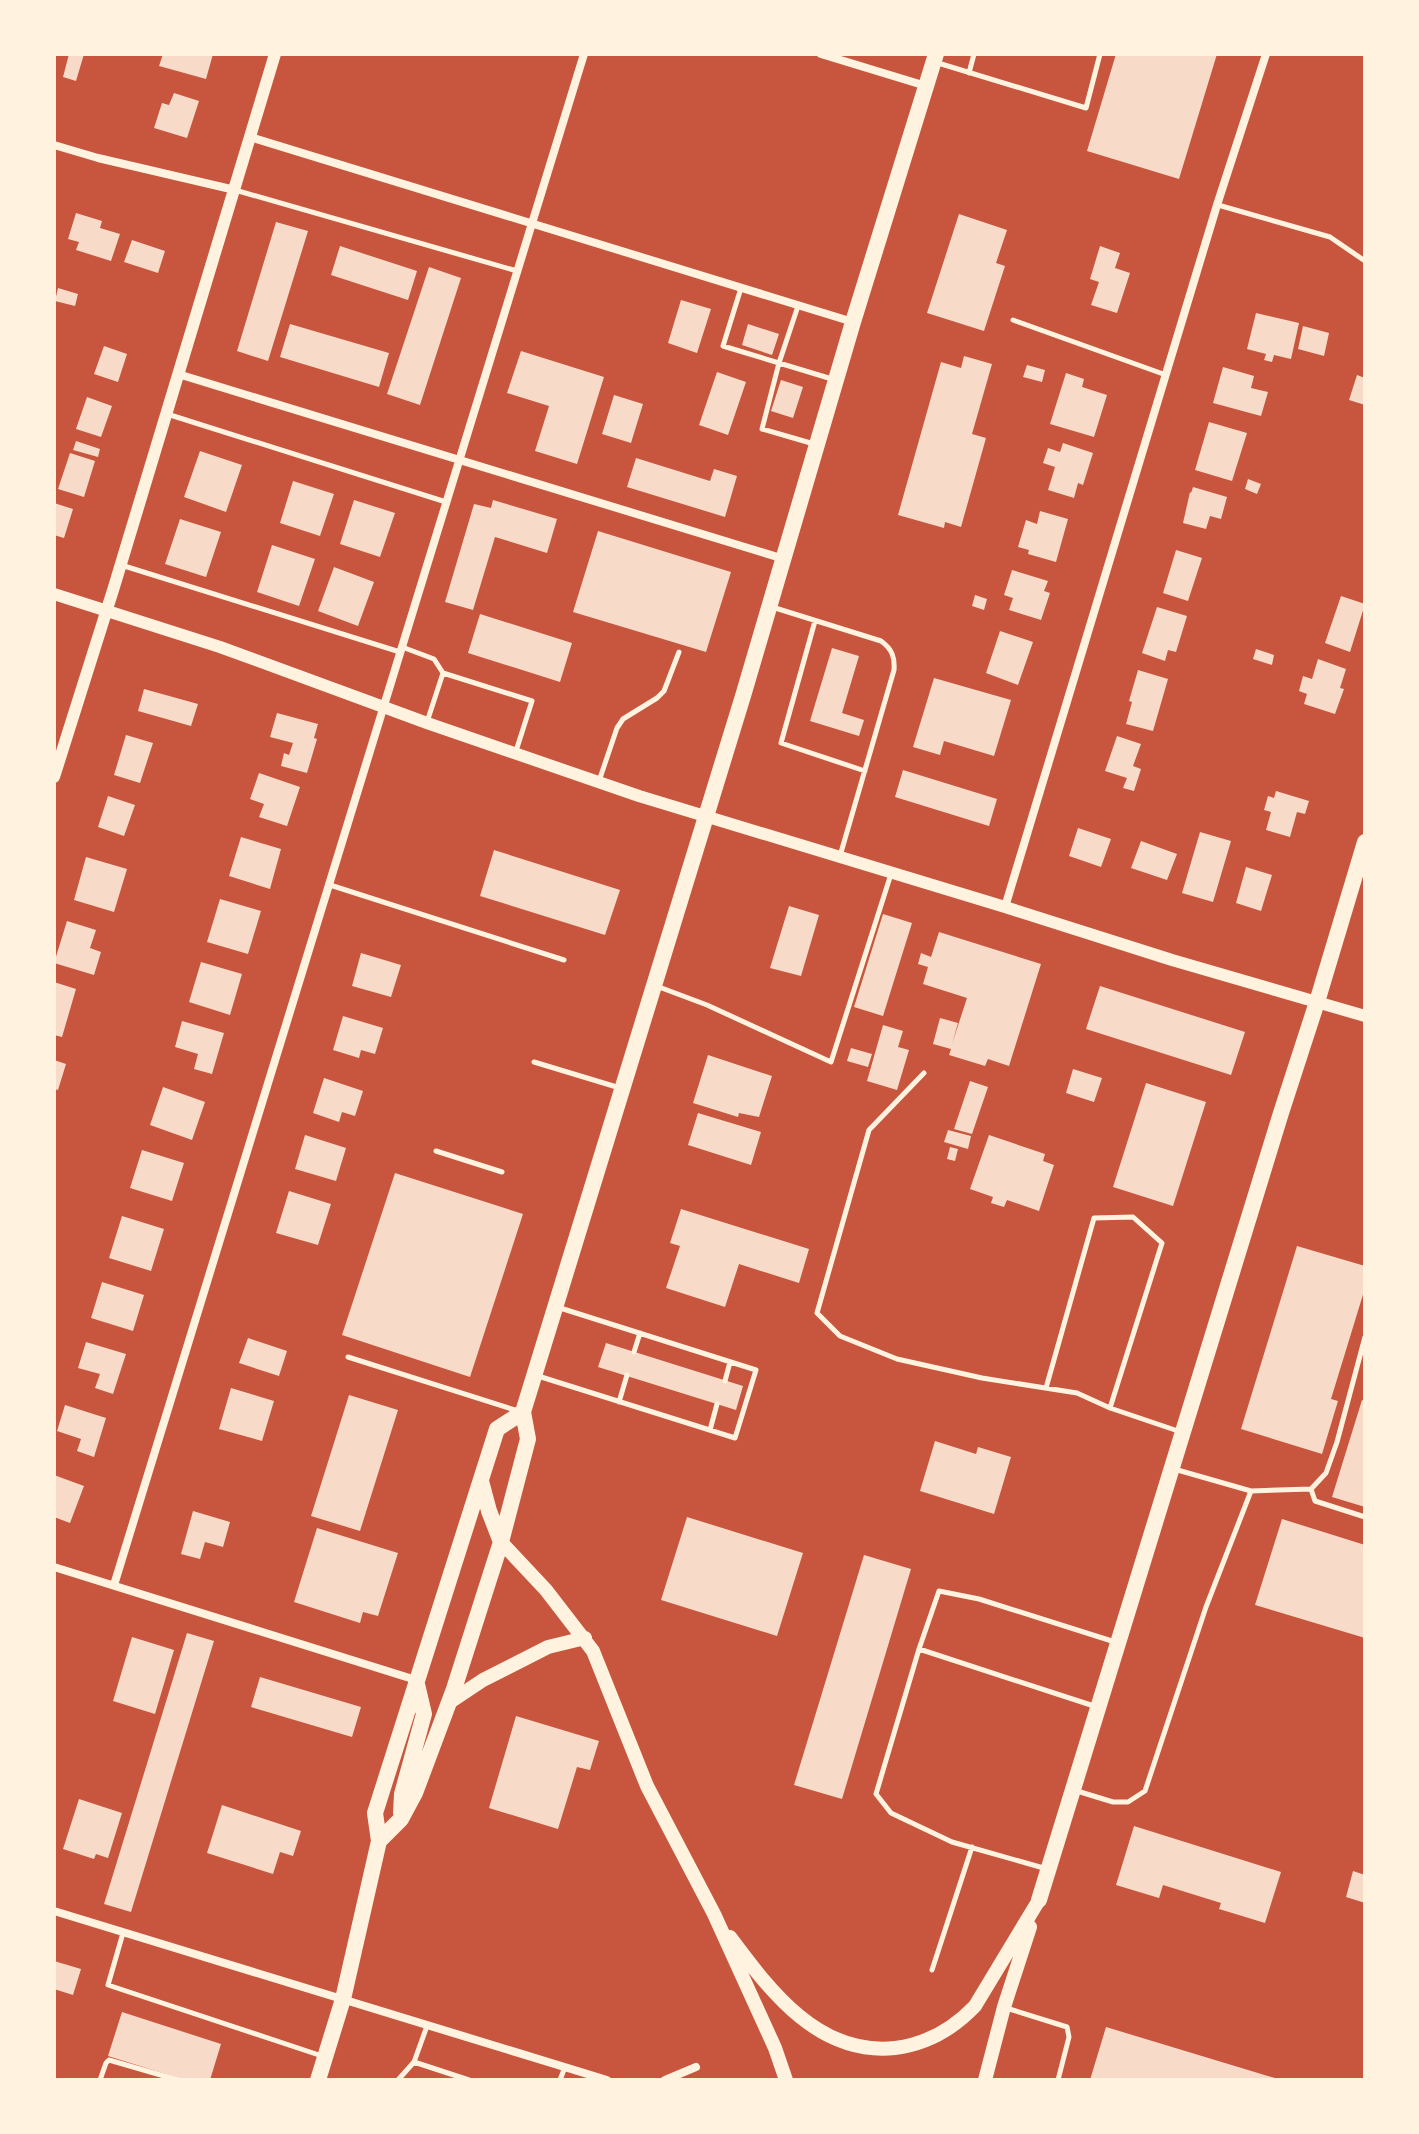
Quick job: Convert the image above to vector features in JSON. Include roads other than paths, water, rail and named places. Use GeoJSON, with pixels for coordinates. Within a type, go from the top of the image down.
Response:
{"type":"FeatureCollection","features":[{"type":"Feature","properties":{"kind":"main road"},"geometry":{"type":"LineString","coordinates":[[379,1841],[401,1819],[415,1793],[450,1702],[501,1542],[528,1439],[523,1412],[935,58]]}},
{"type":"Feature","properties":{"kind":"main road"},"geometry":{"type":"LineString","coordinates":[[985,2080],[1004,2007],[1365,842]]}},
{"type":"Feature","properties":{"kind":"main road"},"geometry":{"type":"LineString","coordinates":[[318,2080],[343,1999],[379,1841],[375,1813],[497,1429],[523,1412]]}},
{"type":"Feature","properties":{"kind":"main road"},"geometry":{"type":"LineString","coordinates":[[481,1479],[501,1542],[585,1638],[600,1666],[647,1786],[714,1914],[775,2048],[786,2080]]}},
{"type":"Feature","properties":{"kind":"main road"},"geometry":{"type":"LineString","coordinates":[[450,1702],[483,1680],[548,1647],[585,1638]]}},
{"type":"Feature","properties":{"kind":"main road"},"geometry":{"type":"LineString","coordinates":[[401,1819],[402,1794],[424,1714],[416,1680]]}},
{"type":"Feature","properties":{"kind":"main road"},"geometry":{"type":"LineString","coordinates":[[714,1914],[761,1979],[801,2018],[820,2032],[842,2042],[884,2049],[927,2041],[962,2019],[987,1989],[1039,1900]]}},
{"type":"Feature","properties":{"kind":"street"},"geometry":{"type":"LineString","coordinates":[[54,777],[275,54]]}},
{"type":"Feature","properties":{"kind":"street"},"geometry":{"type":"LineString","coordinates":[[114,1585],[584,54]]}},
{"type":"Feature","properties":{"kind":"street"},"geometry":{"type":"LineString","coordinates":[[821,54],[926,86]]}},
{"type":"Feature","properties":{"kind":"street"},"geometry":{"type":"LineString","coordinates":[[1005,907],[1217,205],[1266,54]]}},
{"type":"Feature","properties":{"kind":"street"},"geometry":{"type":"LineString","coordinates":[[250,137],[853,322]]}},
{"type":"Feature","properties":{"kind":"street"},"geometry":{"type":"LineString","coordinates":[[54,145],[235,190]]}},
{"type":"Feature","properties":{"kind":"street"},"geometry":{"type":"LineString","coordinates":[[178,374],[784,559]]}},
{"type":"Feature","properties":{"kind":"street"},"geometry":{"type":"LineString","coordinates":[[54,594],[220,647],[599,782],[1172,960],[1365,1016]]}},
{"type":"Feature","properties":{"kind":"street"},"geometry":{"type":"LineString","coordinates":[[54,1567],[416,1680]]}},
{"type":"Feature","properties":{"kind":"street"},"geometry":{"type":"LineString","coordinates":[[54,1911],[607,2080]]}},
{"type":"Feature","properties":{"kind":"street"},"geometry":{"type":"LineString","coordinates":[[665,2080],[696,2067]]}},
{"type":"Feature","properties":{"kind":"lane"},"geometry":{"type":"LineString","coordinates":[[969,73],[974,54]]}},
{"type":"Feature","properties":{"kind":"lane"},"geometry":{"type":"LineString","coordinates":[[935,58],[969,73],[1086,108],[1101,54]]}},
{"type":"Feature","properties":{"kind":"lane"},"geometry":{"type":"LineString","coordinates":[[235,190],[517,271]]}},
{"type":"Feature","properties":{"kind":"lane"},"geometry":{"type":"LineString","coordinates":[[1217,205],[1330,237],[1365,261]]}},
{"type":"Feature","properties":{"kind":"lane"},"geometry":{"type":"LineString","coordinates":[[742,287],[723,346],[836,381]]}},
{"type":"Feature","properties":{"kind":"lane"},"geometry":{"type":"LineString","coordinates":[[798,305],[762,429],[817,446]]}},
{"type":"Feature","properties":{"kind":"lane"},"geometry":{"type":"LineString","coordinates":[[1013,320],[1166,375]]}},
{"type":"Feature","properties":{"kind":"lane"},"geometry":{"type":"LineString","coordinates":[[166,413],[446,502]]}},
{"type":"Feature","properties":{"kind":"lane"},"geometry":{"type":"LineString","coordinates":[[120,565],[434,659],[443,673],[532,701],[515,753]]}},
{"type":"Feature","properties":{"kind":"lane"},"geometry":{"type":"LineString","coordinates":[[770,607],[881,641],[893,653],[894,670],[839,857]]}},
{"type":"Feature","properties":{"kind":"lane"},"geometry":{"type":"LineString","coordinates":[[815,621],[781,743],[865,771]]}},
{"type":"Feature","properties":{"kind":"lane"},"geometry":{"type":"LineString","coordinates":[[599,782],[617,728],[623,719],[664,691],[679,652]]}},
{"type":"Feature","properties":{"kind":"lane"},"geometry":{"type":"LineString","coordinates":[[427,723],[443,673]]}},
{"type":"Feature","properties":{"kind":"lane"},"geometry":{"type":"LineString","coordinates":[[653,985],[707,1005],[831,1062],[891,873]]}},
{"type":"Feature","properties":{"kind":"lane"},"geometry":{"type":"LineString","coordinates":[[329,885],[564,960]]}},
{"type":"Feature","properties":{"kind":"lane"},"geometry":{"type":"LineString","coordinates":[[534,1062],[621,1088]]}},
{"type":"Feature","properties":{"kind":"lane"},"geometry":{"type":"LineString","coordinates":[[924,1073],[869,1130],[817,1313],[840,1336],[897,1359],[982,1378],[1077,1393],[1183,1433]]}},
{"type":"Feature","properties":{"kind":"lane"},"geometry":{"type":"LineString","coordinates":[[436,1151],[502,1172]]}},
{"type":"Feature","properties":{"kind":"lane"},"geometry":{"type":"LineString","coordinates":[[1046,1388],[1094,1218],[1133,1217],[1162,1243],[1110,1408]]}},
{"type":"Feature","properties":{"kind":"lane"},"geometry":{"type":"LineString","coordinates":[[534,1375],[735,1438],[756,1370],[555,1306]]}},
{"type":"Feature","properties":{"kind":"lane"},"geometry":{"type":"LineString","coordinates":[[634,1352],[640,1333]]}},
{"type":"Feature","properties":{"kind":"lane"},"geometry":{"type":"LineString","coordinates":[[1172,1469],[1251,1491],[1311,1489],[1326,1473],[1365,1337]]}},
{"type":"Feature","properties":{"kind":"lane"},"geometry":{"type":"LineString","coordinates":[[348,1357],[523,1412]]}},
{"type":"Feature","properties":{"kind":"lane"},"geometry":{"type":"LineString","coordinates":[[725,1381],[730,1362]]}},
{"type":"Feature","properties":{"kind":"lane"},"geometry":{"type":"LineString","coordinates":[[619,1402],[627,1375]]}},
{"type":"Feature","properties":{"kind":"lane"},"geometry":{"type":"LineString","coordinates":[[710,1430],[717,1404]]}},
{"type":"Feature","properties":{"kind":"lane"},"geometry":{"type":"LineString","coordinates":[[1311,1489],[1315,1501],[1365,1517]]}},
{"type":"Feature","properties":{"kind":"lane"},"geometry":{"type":"LineString","coordinates":[[1072,1789],[1113,1802],[1128,1802],[1145,1791],[1206,1607],[1251,1491]]}},
{"type":"Feature","properties":{"kind":"lane"},"geometry":{"type":"LineString","coordinates":[[1048,1869],[952,1842],[891,1813],[876,1794],[919,1649],[939,1591],[979,1599],[1118,1644]]}},
{"type":"Feature","properties":{"kind":"lane"},"geometry":{"type":"LineString","coordinates":[[919,1649],[1098,1707]]}},
{"type":"Feature","properties":{"kind":"lane"},"geometry":{"type":"LineString","coordinates":[[932,1970],[972,1847]]}},
{"type":"Feature","properties":{"kind":"lane"},"geometry":{"type":"LineString","coordinates":[[123,1933],[108,1985],[325,2057]]}},
{"type":"Feature","properties":{"kind":"lane"},"geometry":{"type":"LineString","coordinates":[[1004,2007],[1067,2027],[1069,2037],[1058,2080]]}},
{"type":"Feature","properties":{"kind":"lane"},"geometry":{"type":"LineString","coordinates":[[398,2080],[414,2062],[427,2025]]}},
{"type":"Feature","properties":{"kind":"lane"},"geometry":{"type":"LineString","coordinates":[[100,2080],[109,2060],[178,2080]]}},
{"type":"Feature","properties":{"kind":"lane"},"geometry":{"type":"LineString","coordinates":[[414,2062],[469,2080]]}},
{"type":"Feature","properties":{"kind":"lane"},"geometry":{"type":"LineString","coordinates":[[560,2080],[565,2067]]}}]}
